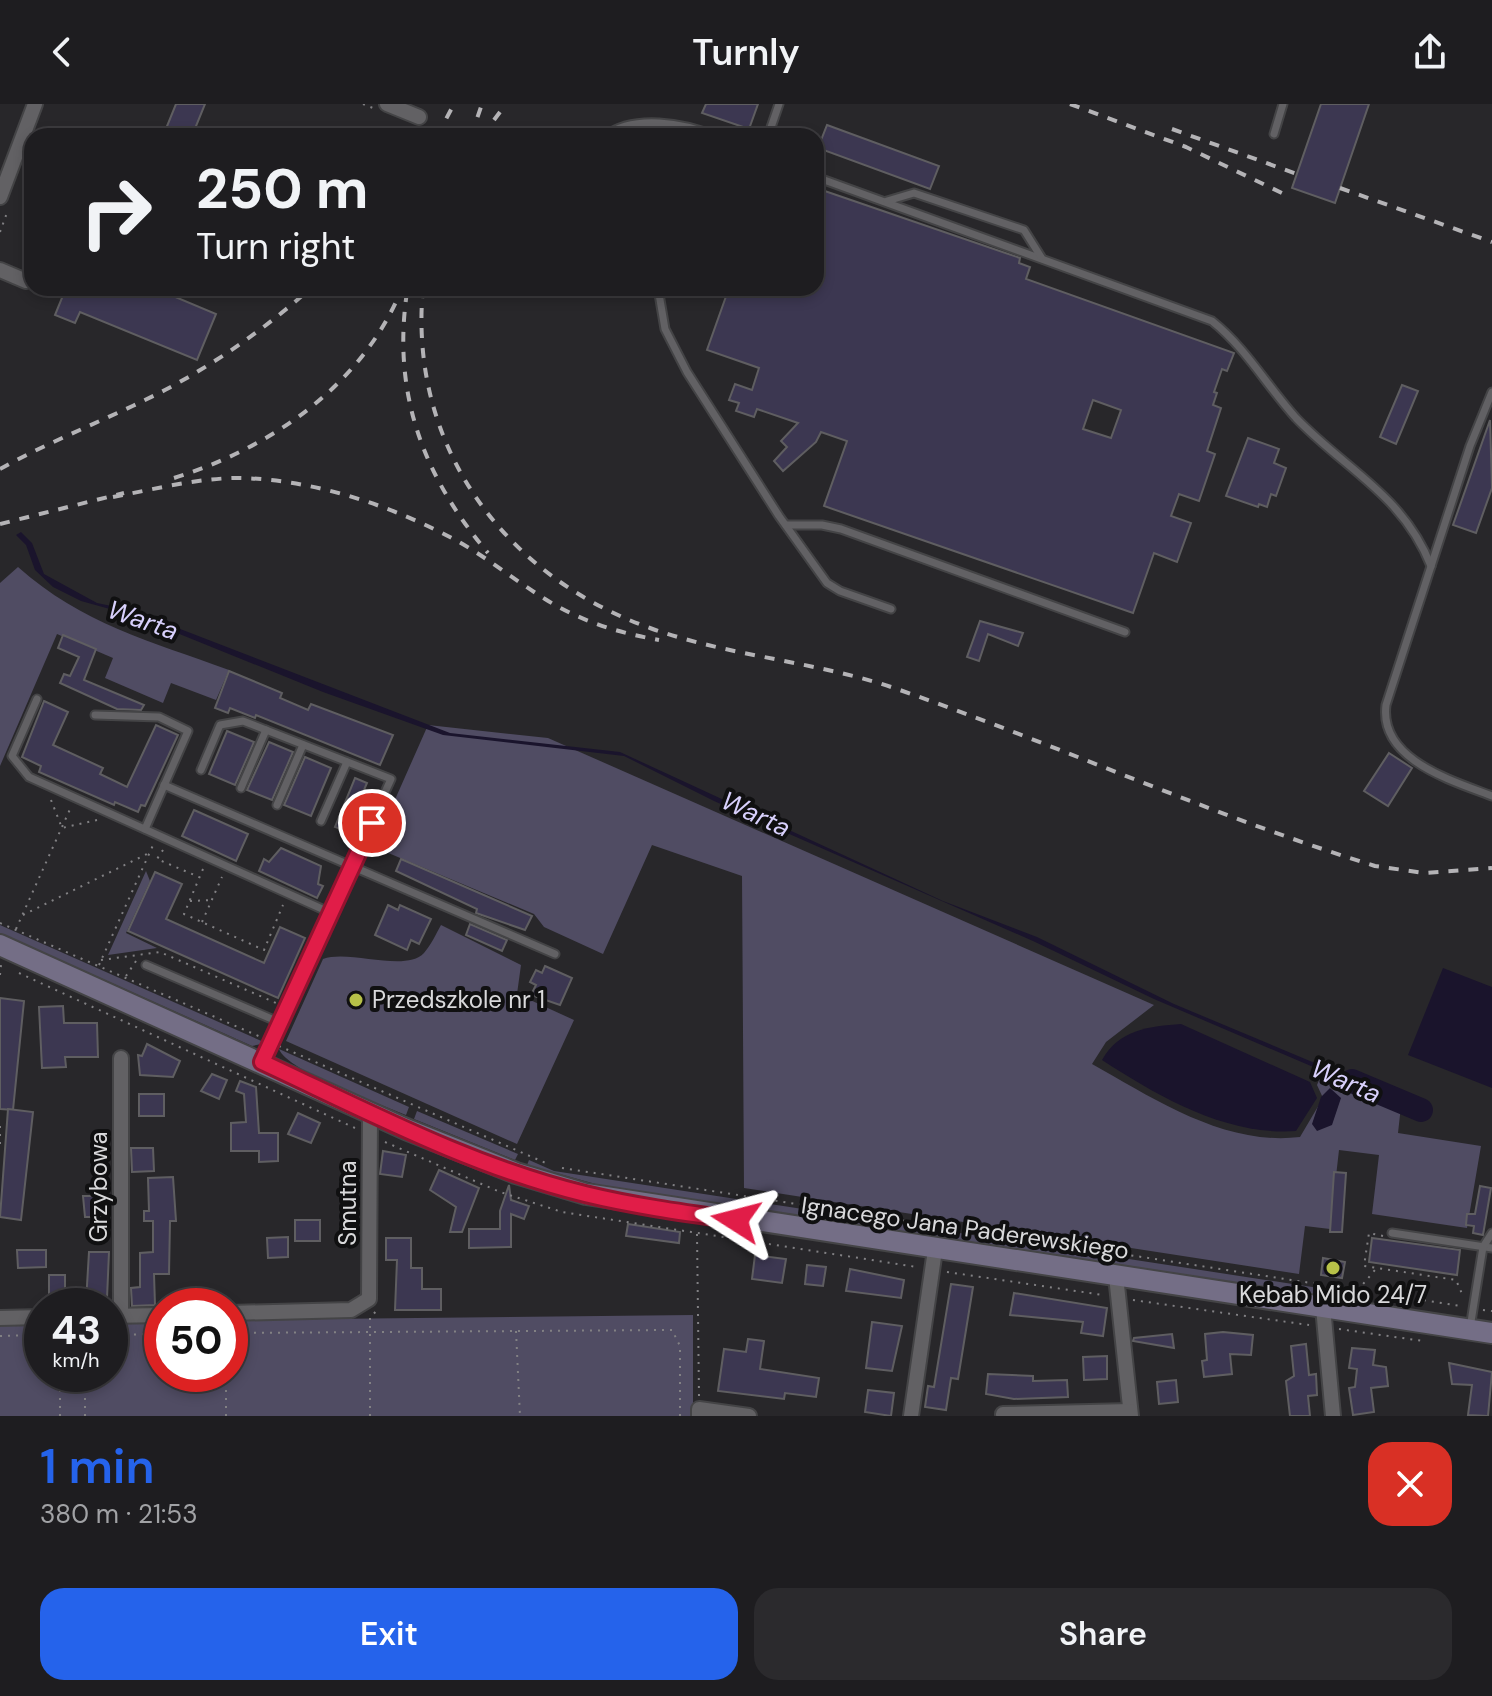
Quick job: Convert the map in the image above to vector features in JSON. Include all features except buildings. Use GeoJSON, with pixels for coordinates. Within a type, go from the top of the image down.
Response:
{"type":"FeatureCollection","features":[{"type":"Feature","properties":{"kind":"main road","name":"Ignacego Jana Paderewskiego"},"geometry":{"type":"LineString","coordinates":[[0,945],[262,1062],[365,1122],[586,1194],[1116,1276],[1324,1317],[1492,1333]]}},
{"type":"Feature","properties":{"kind":"street"},"geometry":{"type":"LineString","coordinates":[[26,128],[35,104]]}},
{"type":"Feature","properties":{"kind":"street"},"geometry":{"type":"LineString","coordinates":[[387,104],[419,117]]}},
{"type":"Feature","properties":{"kind":"street"},"geometry":{"type":"LineString","coordinates":[[0,197],[24,133]]}},
{"type":"Feature","properties":{"kind":"street"},"geometry":{"type":"LineString","coordinates":[[0,270],[24,280]]}},
{"type":"Feature","properties":{"kind":"street","name":"Grzybowa"},"geometry":{"type":"LineString","coordinates":[[116,1288],[121,1058]]}},
{"type":"Feature","properties":{"kind":"street","name":"Smutna"},"geometry":{"type":"LineString","coordinates":[[248,1313],[351,1310],[365,1304],[370,1293],[365,1122]]}},
{"type":"Feature","properties":{"kind":"street"},"geometry":{"type":"LineString","coordinates":[[911,1416],[935,1250]]}},
{"type":"Feature","properties":{"kind":"street"},"geometry":{"type":"LineString","coordinates":[[1003,1414],[1131,1414],[1116,1276]]}},
{"type":"Feature","properties":{"kind":"street"},"geometry":{"type":"LineString","coordinates":[[0,1318],[24,1317]]}},
{"type":"Feature","properties":{"kind":"street"},"geometry":{"type":"LineString","coordinates":[[1324,1317],[1333,1416]]}},
{"type":"Feature","properties":{"kind":"street"},"geometry":{"type":"LineString","coordinates":[[699,1412],[749,1416]]}},
{"type":"Feature","properties":{"kind":"lane"},"geometry":{"type":"LineString","coordinates":[[771,128],[779,104]]}},
{"type":"Feature","properties":{"kind":"lane"},"geometry":{"type":"LineString","coordinates":[[1274,134],[1283,104]]}},
{"type":"Feature","properties":{"kind":"lane"},"geometry":{"type":"LineString","coordinates":[[625,128],[635,124],[671,124],[686,128]]}},
{"type":"Feature","properties":{"kind":"lane"},"geometry":{"type":"LineString","coordinates":[[824,180],[1202,316],[1224,330],[1304,426],[1393,503],[1413,527],[1431,566]]}},
{"type":"Feature","properties":{"kind":"lane"},"geometry":{"type":"LineString","coordinates":[[885,202],[914,193],[1024,230],[1041,258]]}},
{"type":"Feature","properties":{"kind":"lane"},"geometry":{"type":"LineString","coordinates":[[930,218],[936,201]]}},
{"type":"Feature","properties":{"kind":"lane"},"geometry":{"type":"LineString","coordinates":[[659,296],[661,313],[673,347],[786,525],[832,588],[891,609]]}},
{"type":"Feature","properties":{"kind":"lane"},"geometry":{"type":"LineString","coordinates":[[1492,392],[1470,446],[1386,705],[1384,722],[1398,748],[1449,778],[1492,796]]}},
{"type":"Feature","properties":{"kind":"lane"},"geometry":{"type":"LineString","coordinates":[[786,525],[822,525],[841,529],[1125,632]]}},
{"type":"Feature","properties":{"kind":"lane"},"geometry":{"type":"LineString","coordinates":[[37,699],[12,756],[29,777],[331,913]]}},
{"type":"Feature","properties":{"kind":"lane"},"geometry":{"type":"LineString","coordinates":[[95,715],[159,717],[188,731],[145,829]]}},
{"type":"Feature","properties":{"kind":"lane"},"geometry":{"type":"LineString","coordinates":[[201,770],[220,725],[243,721],[391,779],[262,1062]]}},
{"type":"Feature","properties":{"kind":"lane"},"geometry":{"type":"LineString","coordinates":[[241,788],[266,730]]}},
{"type":"Feature","properties":{"kind":"lane"},"geometry":{"type":"LineString","coordinates":[[277,805],[303,745]]}},
{"type":"Feature","properties":{"kind":"lane"},"geometry":{"type":"LineString","coordinates":[[321,821],[347,762]]}},
{"type":"Feature","properties":{"kind":"lane"},"geometry":{"type":"LineString","coordinates":[[164,785],[555,954]]}},
{"type":"Feature","properties":{"kind":"lane"},"geometry":{"type":"LineString","coordinates":[[146,965],[281,1023]]}},
{"type":"Feature","properties":{"kind":"lane"},"geometry":{"type":"LineString","coordinates":[[1392,1233],[1488,1248]]}},
{"type":"Feature","properties":{"kind":"lane"},"geometry":{"type":"LineString","coordinates":[[1470,1330],[1492,1233]]}},
{"type":"Feature","properties":{"kind":"path"},"geometry":{"type":"LineString","coordinates":[[45,785],[62,828]]}},
{"type":"Feature","properties":{"kind":"path"},"geometry":{"type":"LineString","coordinates":[[15,930],[76,798]]}},
{"type":"Feature","properties":{"kind":"path"},"geometry":{"type":"LineString","coordinates":[[62,828],[113,816]]}},
{"type":"Feature","properties":{"kind":"path"},"geometry":{"type":"LineString","coordinates":[[98,966],[157,835]]}},
{"type":"Feature","properties":{"kind":"path"},"geometry":{"type":"LineString","coordinates":[[169,847],[160,851],[157,859],[199,877]]}},
{"type":"Feature","properties":{"kind":"path"},"geometry":{"type":"LineString","coordinates":[[22,916],[149,853]]}},
{"type":"Feature","properties":{"kind":"path"},"geometry":{"type":"LineString","coordinates":[[205,864],[184,914],[264,950],[286,900]]}},
{"type":"Feature","properties":{"kind":"path"},"geometry":{"type":"LineString","coordinates":[[202,922],[224,872]]}},
{"type":"Feature","properties":{"kind":"path"},"geometry":{"type":"LineString","coordinates":[[189,901],[212,900]]}},
{"type":"Feature","properties":{"kind":"path"},"geometry":{"type":"LineString","coordinates":[[0,923],[555,1167],[1469,1308],[1456,1280],[1364,1266]]}},
{"type":"Feature","properties":{"kind":"path"},"geometry":{"type":"LineString","coordinates":[[101,960],[160,952],[282,1006]]}},
{"type":"Feature","properties":{"kind":"path"},"geometry":{"type":"LineString","coordinates":[[125,978],[131,964],[141,954]]}},
{"type":"Feature","properties":{"kind":"path"},"geometry":{"type":"LineString","coordinates":[[0,965],[0,975]]}},
{"type":"Feature","properties":{"kind":"path"},"geometry":{"type":"LineString","coordinates":[[16,972],[365,1122]]}},
{"type":"Feature","properties":{"kind":"path"},"geometry":{"type":"LineString","coordinates":[[0,1126],[0,1145]]}},
{"type":"Feature","properties":{"kind":"path"},"geometry":{"type":"LineString","coordinates":[[379,1139],[500,1192],[562,1212],[921,1268]]}},
{"type":"Feature","properties":{"kind":"path"},"geometry":{"type":"LineString","coordinates":[[697,1233],[699,1412]]}},
{"type":"Feature","properties":{"kind":"path"},"geometry":{"type":"LineString","coordinates":[[1357,1290],[1376,1268]]}},
{"type":"Feature","properties":{"kind":"path"},"geometry":{"type":"LineString","coordinates":[[943,1271],[1119,1297],[1324,1317],[1431,1342]]}},
{"type":"Feature","properties":{"kind":"path"},"geometry":{"type":"LineString","coordinates":[[1473,1308],[1492,1311]]}},
{"type":"Feature","properties":{"kind":"path"},"geometry":{"type":"LineString","coordinates":[[370,1318],[370,1416]]}},
{"type":"Feature","properties":{"kind":"path"},"geometry":{"type":"LineString","coordinates":[[516,1330],[520,1416]]}},
{"type":"Feature","properties":{"kind":"path"},"geometry":{"type":"LineString","coordinates":[[248,1333],[672,1330],[680,1346],[680,1416]]}},
{"type":"Feature","properties":{"kind":"path"},"geometry":{"type":"LineString","coordinates":[[0,1336],[24,1335]]}},
{"type":"Feature","properties":{"kind":"path"},"geometry":{"type":"LineString","coordinates":[[60,1392],[60,1416]]}},
{"type":"Feature","properties":{"kind":"path"},"geometry":{"type":"LineString","coordinates":[[85,1392],[85,1416]]}},
{"type":"Feature","properties":{"kind":"path"},"geometry":{"type":"LineString","coordinates":[[226,1392],[226,1416]]}},
{"type":"Feature","properties":{"kind":"shaded area"},"geometry":{"type":"Polygon","coordinates":[[[18,567],[42,587],[92,617],[144,640],[229,670],[216,700],[171,683],[163,703],[105,678],[113,658],[57,634],[0,766],[0,583],[18,567]]]}},
{"type":"Feature","properties":{"kind":"shaded area"},"geometry":{"type":"Polygon","coordinates":[[[428,725],[548,738],[1154,1005],[1106,1042],[1092,1064],[1192,1117],[1245,1134],[1272,1138],[1300,1137],[1323,1098],[1317,1085],[1322,1073],[1401,1106],[1398,1133],[1481,1146],[1467,1228],[1372,1214],[1379,1155],[1339,1150],[1330,1229],[1305,1226],[1299,1274],[744,1188],[742,876],[652,845],[603,954],[544,927],[534,914],[374,847],[428,725]]]}},
{"type":"Feature","properties":{"kind":"shaded area"},"geometry":{"type":"Polygon","coordinates":[[[146,871],[150,881],[126,933],[157,948],[108,955],[146,871]]]}},
{"type":"Feature","properties":{"kind":"shaded area"},"geometry":{"type":"Polygon","coordinates":[[[0,925],[266,1043],[252,1046],[0,933],[0,925]]]}},
{"type":"Feature","properties":{"kind":"shaded area"},"geometry":{"type":"Polygon","coordinates":[[[441,925],[521,965],[517,994],[574,1020],[517,1144],[286,1041],[323,959],[415,959],[427,950],[441,925]]]}},
{"type":"Feature","properties":{"kind":"shaded area"},"geometry":{"type":"Polygon","coordinates":[[[279,1049],[409,1107],[406,1115],[317,1077],[286,1058],[279,1049]]]}},
{"type":"Feature","properties":{"kind":"shaded area"},"geometry":{"type":"Polygon","coordinates":[[[417,1111],[518,1154],[515,1160],[414,1119],[417,1111]]]}},
{"type":"Feature","properties":{"kind":"shaded area"},"geometry":{"type":"Polygon","coordinates":[[[529,1160],[554,1171],[1351,1293],[1350,1300],[1015,1252],[610,1188],[527,1165],[529,1160]]]}},
{"type":"Feature","properties":{"kind":"shaded area"},"geometry":{"type":"Polygon","coordinates":[[[693,1315],[693,1416],[0,1416],[0,1323],[24,1322],[24,1392],[128,1392],[128,1321],[144,1321],[144,1392],[248,1392],[248,1320],[693,1315]]]}},
{"type":"Feature","properties":{"kind":"water"},"geometry":{"type":"Polygon","coordinates":[[[21,532],[32,543],[44,574],[97,603],[131,610],[450,733],[620,752],[943,901],[1037,937],[1174,1004],[1384,1092],[1381,1096],[1154,999],[1033,941],[714,801],[624,756],[443,735],[323,692],[135,616],[81,601],[53,587],[35,570],[26,545],[16,535],[21,532]]]}},
{"type":"Feature","properties":{"kind":"water"},"geometry":{"type":"Polygon","coordinates":[[[1443,968],[1492,987],[1492,1088],[1408,1055],[1443,968]]]}},
{"type":"Feature","properties":{"kind":"water"},"geometry":{"type":"Polygon","coordinates":[[[1181,1024],[1310,1082],[1317,1098],[1296,1131],[1244,1127],[1194,1111],[1102,1060],[1126,1036],[1147,1028],[1181,1024]]]}},
{"type":"Feature","properties":{"kind":"water"},"geometry":{"type":"Polygon","coordinates":[[[1330,1088],[1341,1098],[1332,1125],[1317,1131],[1312,1124],[1321,1097],[1330,1088]]]}},
{"type":"Feature","properties":{"kind":"waterway","name":"Warta"},"geometry":{"type":"LineString","coordinates":[[1352,1081],[1421,1110]]}},
{"type":"Feature","properties":{"kind":"railway"},"geometry":{"type":"LineString","coordinates":[[441,128],[454,104]]}},
{"type":"Feature","properties":{"kind":"railway"},"geometry":{"type":"LineString","coordinates":[[474,128],[482,104]]}},
{"type":"Feature","properties":{"kind":"railway"},"geometry":{"type":"LineString","coordinates":[[488,128],[506,104]]}},
{"type":"Feature","properties":{"kind":"railway"},"geometry":{"type":"LineString","coordinates":[[1070,104],[1186,147],[1284,194]]}},
{"type":"Feature","properties":{"kind":"railway"},"geometry":{"type":"LineString","coordinates":[[1172,129],[1297,174]]}},
{"type":"Feature","properties":{"kind":"railway"},"geometry":{"type":"LineString","coordinates":[[1340,188],[1492,242]]}},
{"type":"Feature","properties":{"kind":"railway"},"geometry":{"type":"LineString","coordinates":[[0,469],[185,379],[241,343],[301,296]]}},
{"type":"Feature","properties":{"kind":"railway"},"geometry":{"type":"LineString","coordinates":[[174,478],[245,449],[310,408],[364,354],[398,296]]}},
{"type":"Feature","properties":{"kind":"railway"},"geometry":{"type":"LineString","coordinates":[[407,296],[404,365],[418,432],[446,494],[488,553]]}},
{"type":"Feature","properties":{"kind":"railway"},"geometry":{"type":"LineString","coordinates":[[423,296],[422,345],[431,400],[449,450],[476,497],[510,539],[550,575],[597,605],[681,638],[836,672],[897,689],[1195,803],[1375,866],[1424,873],[1492,868]]}},
{"type":"Feature","properties":{"kind":"railway"},"geometry":{"type":"LineString","coordinates":[[113,497],[224,478],[267,480],[325,489],[434,529],[572,614],[615,630],[659,640]]}},
{"type":"Feature","properties":{"kind":"railway"},"geometry":{"type":"LineString","coordinates":[[0,524],[124,493]]}},
{"type":"Feature","properties":{"kind":"place","name":"Przedszkole nr 1"},"geometry":{"type":"Point","coordinates":[356,1000]}},
{"type":"Feature","properties":{"kind":"place","name":"Kebab Mido 24/7"},"geometry":{"type":"Point","coordinates":[1333,1268]}},
{"type":"Feature","properties":{"kind":"route"},"geometry":{"type":"LineString","coordinates":[[372,823],[262,1062],[406,1129],[516,1173],[586,1194],[736,1220]]}}]}
